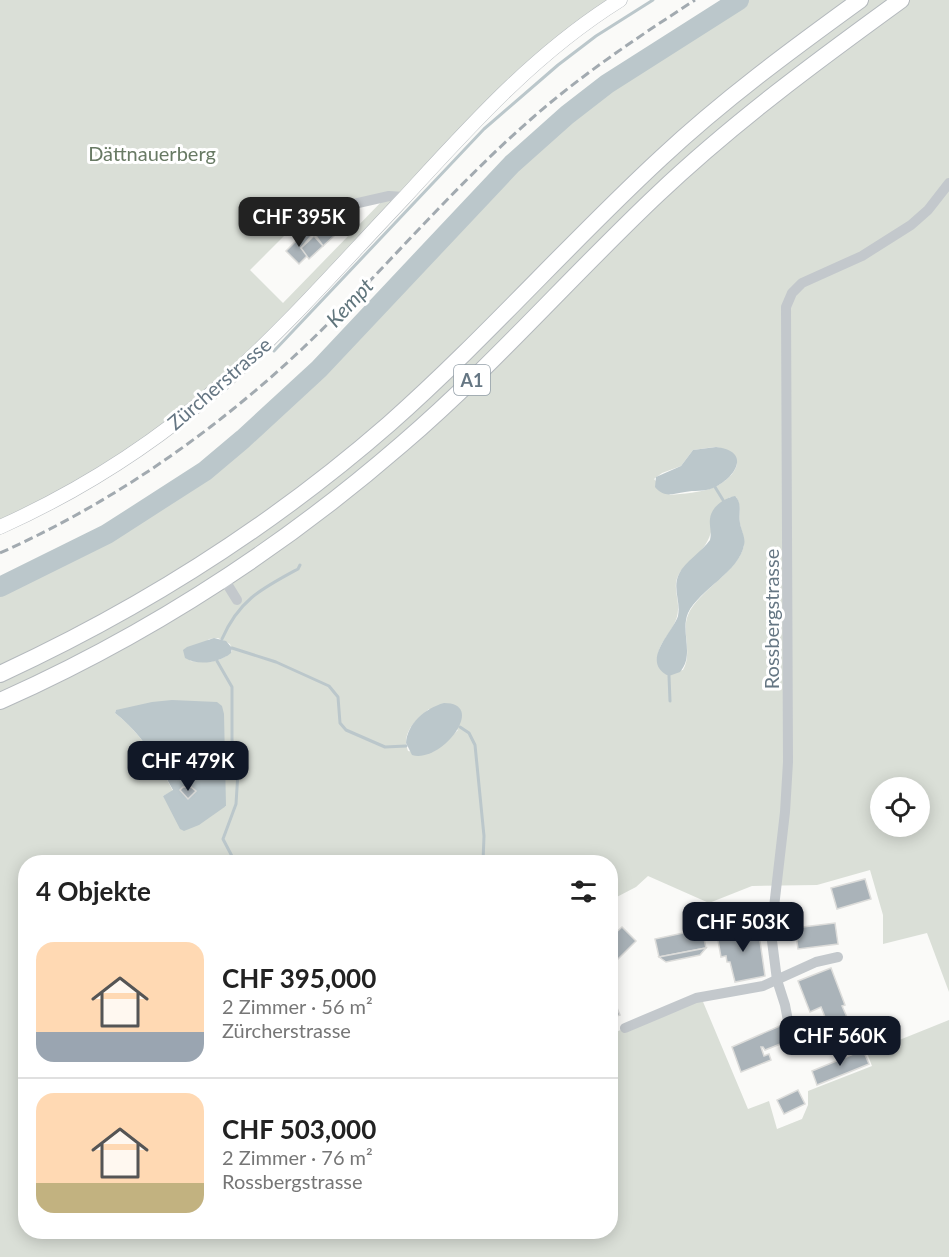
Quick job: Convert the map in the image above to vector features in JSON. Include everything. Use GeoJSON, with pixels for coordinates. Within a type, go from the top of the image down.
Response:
{"type":"FeatureCollection","features":[{"type":"Feature","properties":{"kind":"highway","name":"A1"},"geometry":{"type":"LineString","coordinates":[[0,674],[152,595],[226,548],[320,480],[379,432],[453,365],[670,150],[746,85],[860,0]]}},
{"type":"Feature","properties":{"kind":"highway","name":"A1"},"geometry":{"type":"LineString","coordinates":[[0,700],[112,645],[224,579],[312,517],[404,443],[470,383],[629,222],[693,162],[784,86],[901,0]]}},
{"type":"Feature","properties":{"kind":"main road","name":"Zürcherstrasse"},"geometry":{"type":"LineString","coordinates":[[0,527],[46,505],[96,476],[151,440],[198,405],[258,351],[525,71],[564,38],[620,0]]}},
{"type":"Feature","properties":{"kind":"street","name":"Rossbergstrasse"},"geometry":{"type":"LineString","coordinates":[[793,1047],[785,1005],[777,980],[772,924],[785,812],[789,707],[784,328],[786,307],[792,293],[802,283],[862,256],[903,231],[923,215],[949,183]]}},
{"type":"Feature","properties":{"kind":"street"},"geometry":{"type":"LineString","coordinates":[[336,208],[389,196],[404,197]]}},
{"type":"Feature","properties":{"kind":"street"},"geometry":{"type":"LineString","coordinates":[[224,579],[237,600]]}},
{"type":"Feature","properties":{"kind":"street"},"geometry":{"type":"LineString","coordinates":[[625,1028],[696,998],[763,986],[816,962],[838,957]]}},
{"type":"Feature","properties":{"kind":"green space","name":"Dättnauerberg"},"geometry":{"type":"Polygon","coordinates":[[[0,0],[620,0],[570,34],[344,261],[163,431],[0,527],[0,0]],[[385,198],[306,214],[250,270],[283,303],[385,198]]]}},
{"type":"Feature","properties":{"kind":"green space"},"geometry":{"type":"Polygon","coordinates":[[[732,0],[949,0],[949,992],[927,933],[883,944],[883,915],[870,870],[817,885],[752,886],[709,903],[648,876],[636,887],[618,896],[618,855],[18,855],[18,1239],[618,1239],[618,1031],[701,997],[748,1109],[769,1101],[777,1129],[802,1119],[808,1105],[808,1091],[872,1066],[867,1053],[949,1020],[949,1257],[0,1257],[0,580],[57,554],[149,497],[200,481],[247,444],[314,382],[503,180],[586,107],[703,27],[732,0]],[[715,447],[693,450],[681,466],[662,473],[654,479],[670,495],[712,488],[728,478],[736,466],[737,460],[734,455],[715,447]],[[730,497],[716,507],[705,546],[682,569],[677,578],[676,619],[658,656],[664,673],[683,670],[687,656],[686,622],[688,615],[701,597],[737,561],[742,552],[744,540],[740,524],[739,503],[736,497],[730,497]],[[218,638],[209,639],[190,661],[207,662],[228,655],[232,651],[230,644],[218,638]],[[429,709],[408,732],[406,744],[408,751],[426,754],[443,744],[458,730],[429,709]],[[116,710],[115,713],[133,730],[161,769],[173,791],[163,796],[226,807],[116,710]]]}},
{"type":"Feature","properties":{"kind":"shaded area"},"geometry":{"type":"Polygon","coordinates":[[[716,447],[734,454],[737,459],[734,472],[721,484],[706,490],[672,494],[662,493],[655,487],[656,477],[681,466],[693,450],[716,447]]]}},
{"type":"Feature","properties":{"kind":"shaded area"},"geometry":{"type":"Polygon","coordinates":[[[735,496],[740,505],[740,523],[744,540],[741,555],[735,564],[701,596],[688,613],[685,628],[687,651],[684,665],[680,672],[669,676],[661,670],[657,663],[657,655],[678,616],[677,579],[685,565],[710,540],[710,519],[715,507],[735,496]]]}},
{"type":"Feature","properties":{"kind":"shaded area"},"geometry":{"type":"Polygon","coordinates":[[[214,638],[226,641],[232,648],[231,653],[221,659],[208,662],[196,662],[185,658],[183,650],[187,647],[214,638]]]}},
{"type":"Feature","properties":{"kind":"shaded area"},"geometry":{"type":"Polygon","coordinates":[[[172,700],[217,702],[222,706],[224,714],[226,806],[199,825],[184,831],[180,829],[163,796],[173,790],[161,769],[141,739],[115,713],[116,710],[172,700]]]}},
{"type":"Feature","properties":{"kind":"shaded area"},"geometry":{"type":"Polygon","coordinates":[[[444,703],[456,706],[462,712],[461,722],[455,732],[435,751],[424,755],[412,755],[406,743],[413,723],[430,709],[444,703]]]}},
{"type":"Feature","properties":{"kind":"building"},"geometry":{"type":"Polygon","coordinates":[[[341,219],[348,226],[339,234],[332,227],[341,219]]]}},
{"type":"Feature","properties":{"kind":"building"},"geometry":{"type":"Polygon","coordinates":[[[326,224],[334,236],[323,246],[314,233],[326,224]]]}},
{"type":"Feature","properties":{"kind":"building"},"geometry":{"type":"Polygon","coordinates":[[[306,231],[311,236],[301,248],[308,255],[299,264],[286,251],[306,231]]]}},
{"type":"Feature","properties":{"kind":"building"},"geometry":{"type":"Polygon","coordinates":[[[314,236],[323,246],[309,259],[301,248],[314,236]]]}},
{"type":"Feature","properties":{"kind":"building"},"geometry":{"type":"Polygon","coordinates":[[[183,787],[191,787],[196,791],[188,799],[180,790],[183,787]]]}},
{"type":"Feature","properties":{"kind":"building"},"geometry":{"type":"Polygon","coordinates":[[[865,879],[871,899],[837,909],[831,888],[865,879]]]}},
{"type":"Feature","properties":{"kind":"building"},"geometry":{"type":"Polygon","coordinates":[[[729,912],[748,915],[746,926],[727,925],[729,912]]]}},
{"type":"Feature","properties":{"kind":"building"},"geometry":{"type":"Polygon","coordinates":[[[835,923],[838,944],[798,949],[795,928],[835,923]]]}},
{"type":"Feature","properties":{"kind":"building"},"geometry":{"type":"Polygon","coordinates":[[[622,927],[636,941],[618,959],[618,931],[622,927]]]}},
{"type":"Feature","properties":{"kind":"building"},"geometry":{"type":"Polygon","coordinates":[[[758,927],[765,976],[735,982],[730,962],[727,962],[726,956],[721,957],[717,935],[758,927]]]}},
{"type":"Feature","properties":{"kind":"building"},"geometry":{"type":"Polygon","coordinates":[[[702,929],[706,948],[659,957],[655,939],[702,929]]]}},
{"type":"Feature","properties":{"kind":"building"},"geometry":{"type":"Polygon","coordinates":[[[706,948],[700,955],[666,962],[659,957],[706,948]]]}},
{"type":"Feature","properties":{"kind":"building"},"geometry":{"type":"Polygon","coordinates":[[[831,968],[850,1024],[831,1032],[821,1007],[810,1012],[798,981],[831,968]]]}},
{"type":"Feature","properties":{"kind":"building"},"geometry":{"type":"Polygon","coordinates":[[[782,1025],[788,1041],[765,1050],[761,1047],[764,1056],[769,1054],[771,1060],[741,1072],[732,1047],[782,1025]]]}},
{"type":"Feature","properties":{"kind":"building"},"geometry":{"type":"Polygon","coordinates":[[[823,1029],[829,1044],[804,1054],[798,1039],[823,1029]]]}},
{"type":"Feature","properties":{"kind":"building"},"geometry":{"type":"Polygon","coordinates":[[[863,1050],[869,1064],[817,1085],[812,1071],[863,1050]]]}},
{"type":"Feature","properties":{"kind":"building"},"geometry":{"type":"Polygon","coordinates":[[[798,1090],[805,1104],[784,1114],[777,1100],[798,1090]]]}},
{"type":"Feature","properties":{"kind":"waterway"},"geometry":{"type":"LineString","coordinates":[[274,351],[484,129],[558,65],[596,36],[653,0]]}},
{"type":"Feature","properties":{"kind":"waterway","name":"Kempt"},"geometry":{"type":"LineString","coordinates":[[0,587],[107,534],[205,471],[319,369],[512,164],[567,115],[607,84],[739,0]]}},
{"type":"Feature","properties":{"kind":"waterway"},"geometry":{"type":"LineString","coordinates":[[715,487],[723,500]]}},
{"type":"Feature","properties":{"kind":"waterway"},"geometry":{"type":"LineString","coordinates":[[222,639],[236,614],[252,597],[298,569],[300,565]]}},
{"type":"Feature","properties":{"kind":"waterway"},"geometry":{"type":"LineString","coordinates":[[232,648],[276,662],[329,686],[338,697],[340,723],[346,730],[385,747],[406,746]]}},
{"type":"Feature","properties":{"kind":"waterway"},"geometry":{"type":"LineString","coordinates":[[217,661],[232,687],[232,740],[238,772],[236,804],[223,839],[231,855]]}},
{"type":"Feature","properties":{"kind":"waterway"},"geometry":{"type":"LineString","coordinates":[[669,676],[670,701]]}},
{"type":"Feature","properties":{"kind":"waterway"},"geometry":{"type":"LineString","coordinates":[[460,727],[469,733],[475,745],[484,836],[483,855]]}},
{"type":"Feature","properties":{"kind":"railway"},"geometry":{"type":"LineString","coordinates":[[0,553],[82,512],[198,437],[303,348],[471,175],[549,103],[631,42],[695,0]]}}]}
